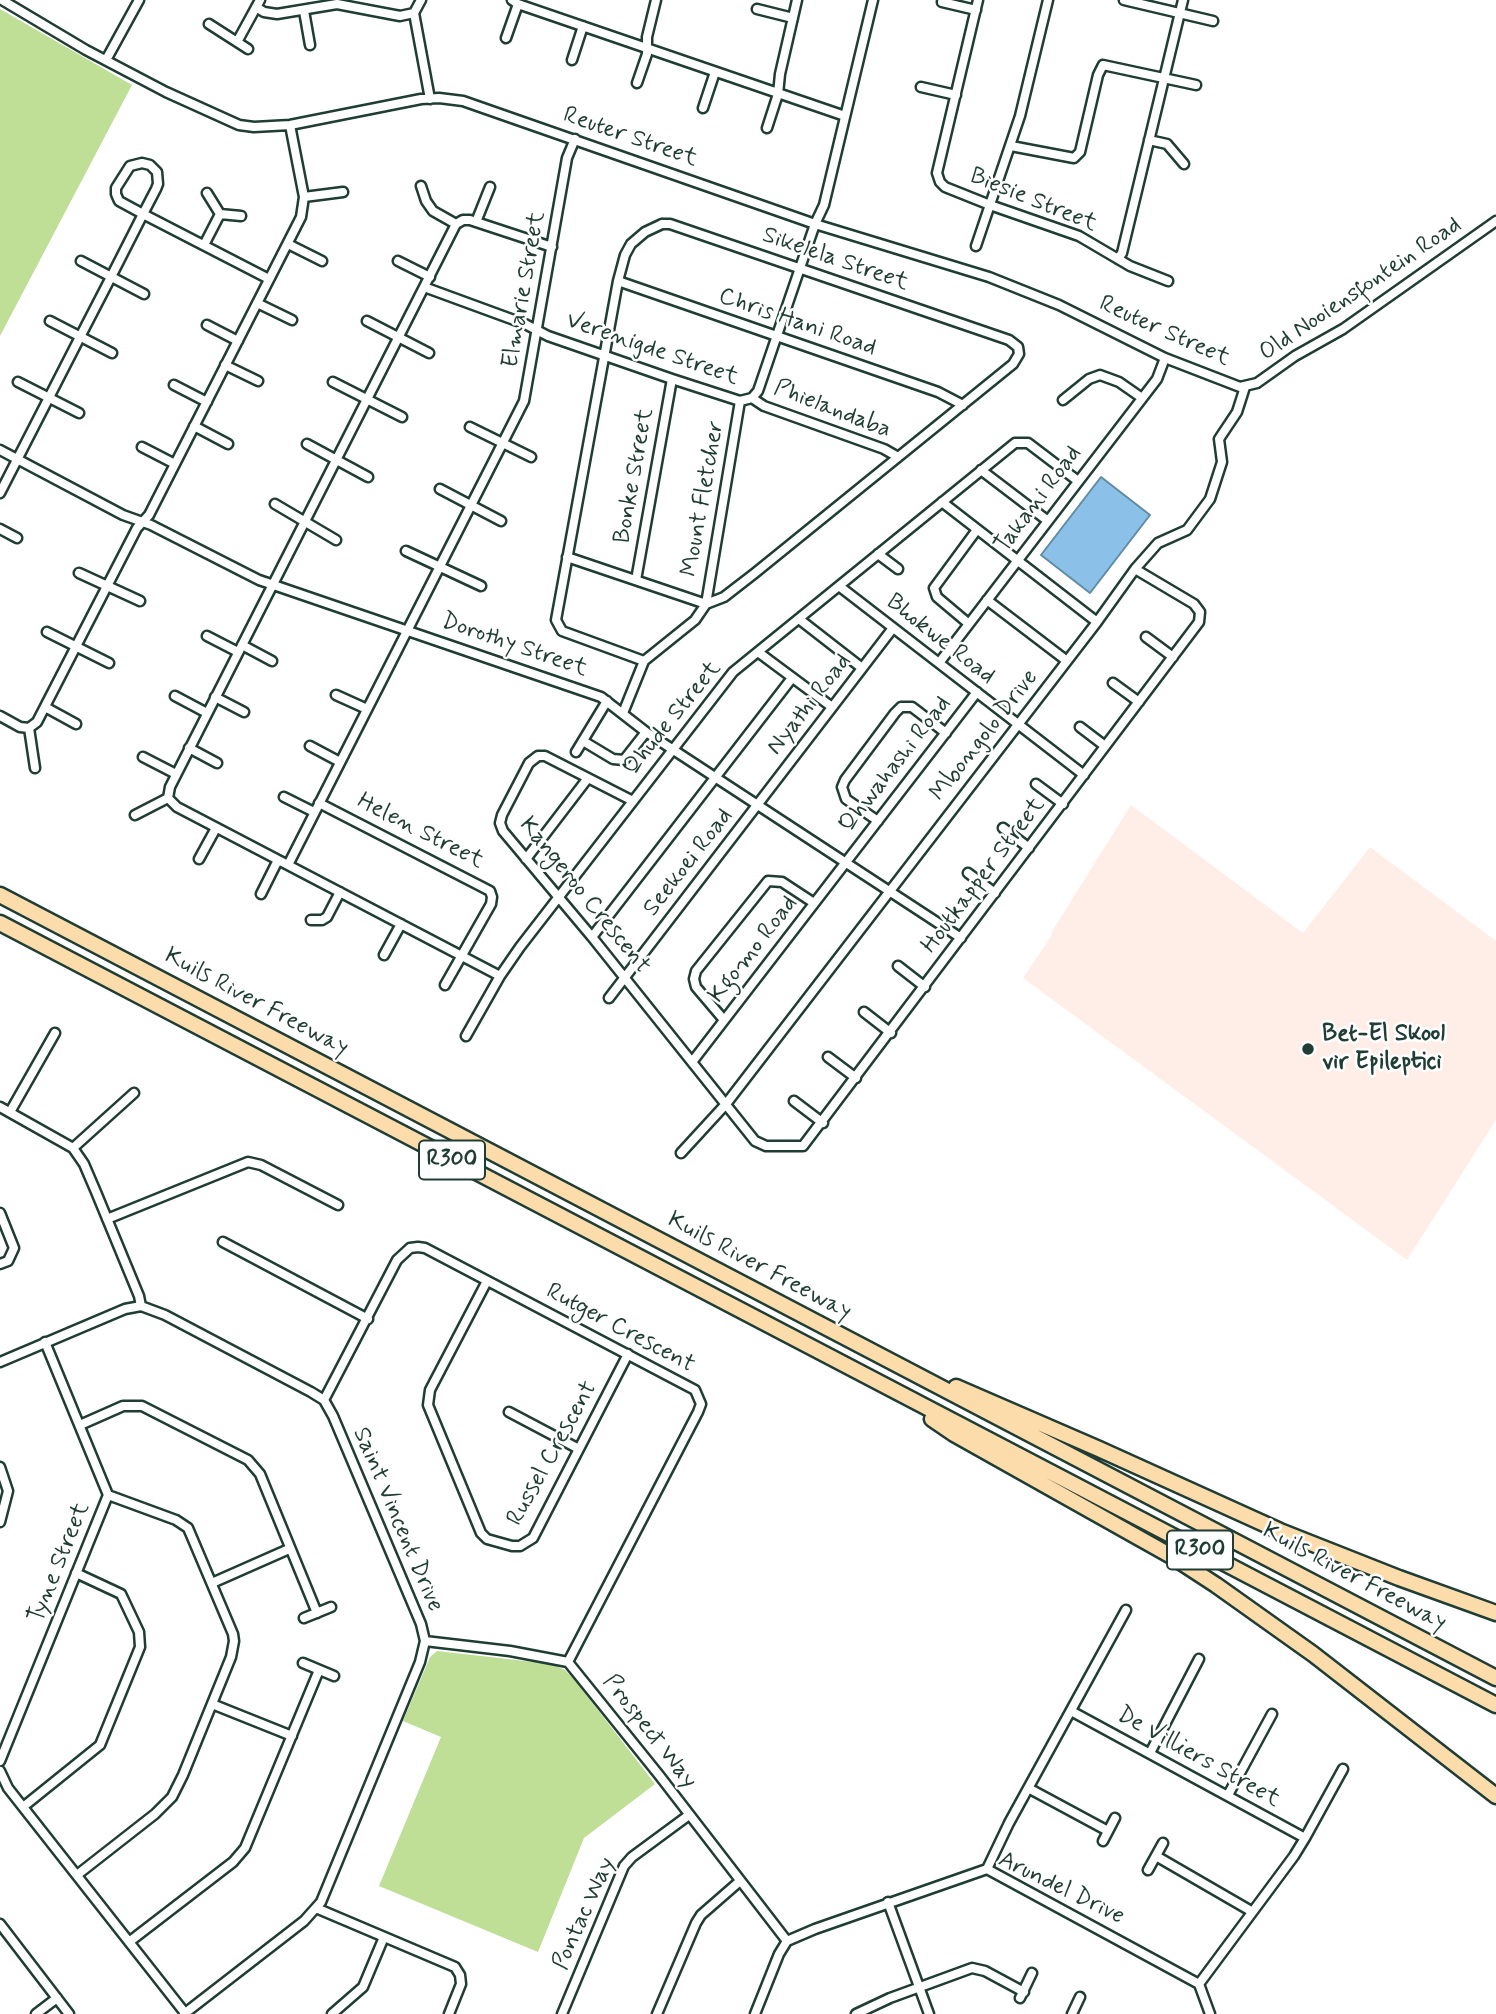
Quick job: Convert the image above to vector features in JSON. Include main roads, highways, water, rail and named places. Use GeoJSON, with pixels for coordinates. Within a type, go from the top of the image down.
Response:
{"type":"FeatureCollection","features":[{"type":"Feature","properties":{"kind":"highway","name":"Kuils River Freeway"},"geometry":{"type":"LineString","coordinates":[[0,895],[1496,1678]]}},
{"type":"Feature","properties":{"kind":"highway","name":"Kuils River Freeway"},"geometry":{"type":"LineString","coordinates":[[0,923],[1496,1705]]}},
{"type":"Feature","properties":{"kind":"highway"},"geometry":{"type":"LineString","coordinates":[[918,1376],[982,1397],[1292,1536],[1496,1613]]}},
{"type":"Feature","properties":{"kind":"highway"},"geometry":{"type":"LineString","coordinates":[[904,1396],[954,1434],[1162,1551],[1226,1592],[1313,1654],[1496,1797]]}},
{"type":"Feature","properties":{"kind":"water"},"geometry":{"type":"Polygon","coordinates":[[[1101,477],[1150,515],[1090,593],[1041,555],[1101,477]]]}},
{"type":"Feature","properties":{"kind":"place","name":"Bet-El Skool vir Epileptici"},"geometry":{"type":"Point","coordinates":[1308,1049]}}]}
